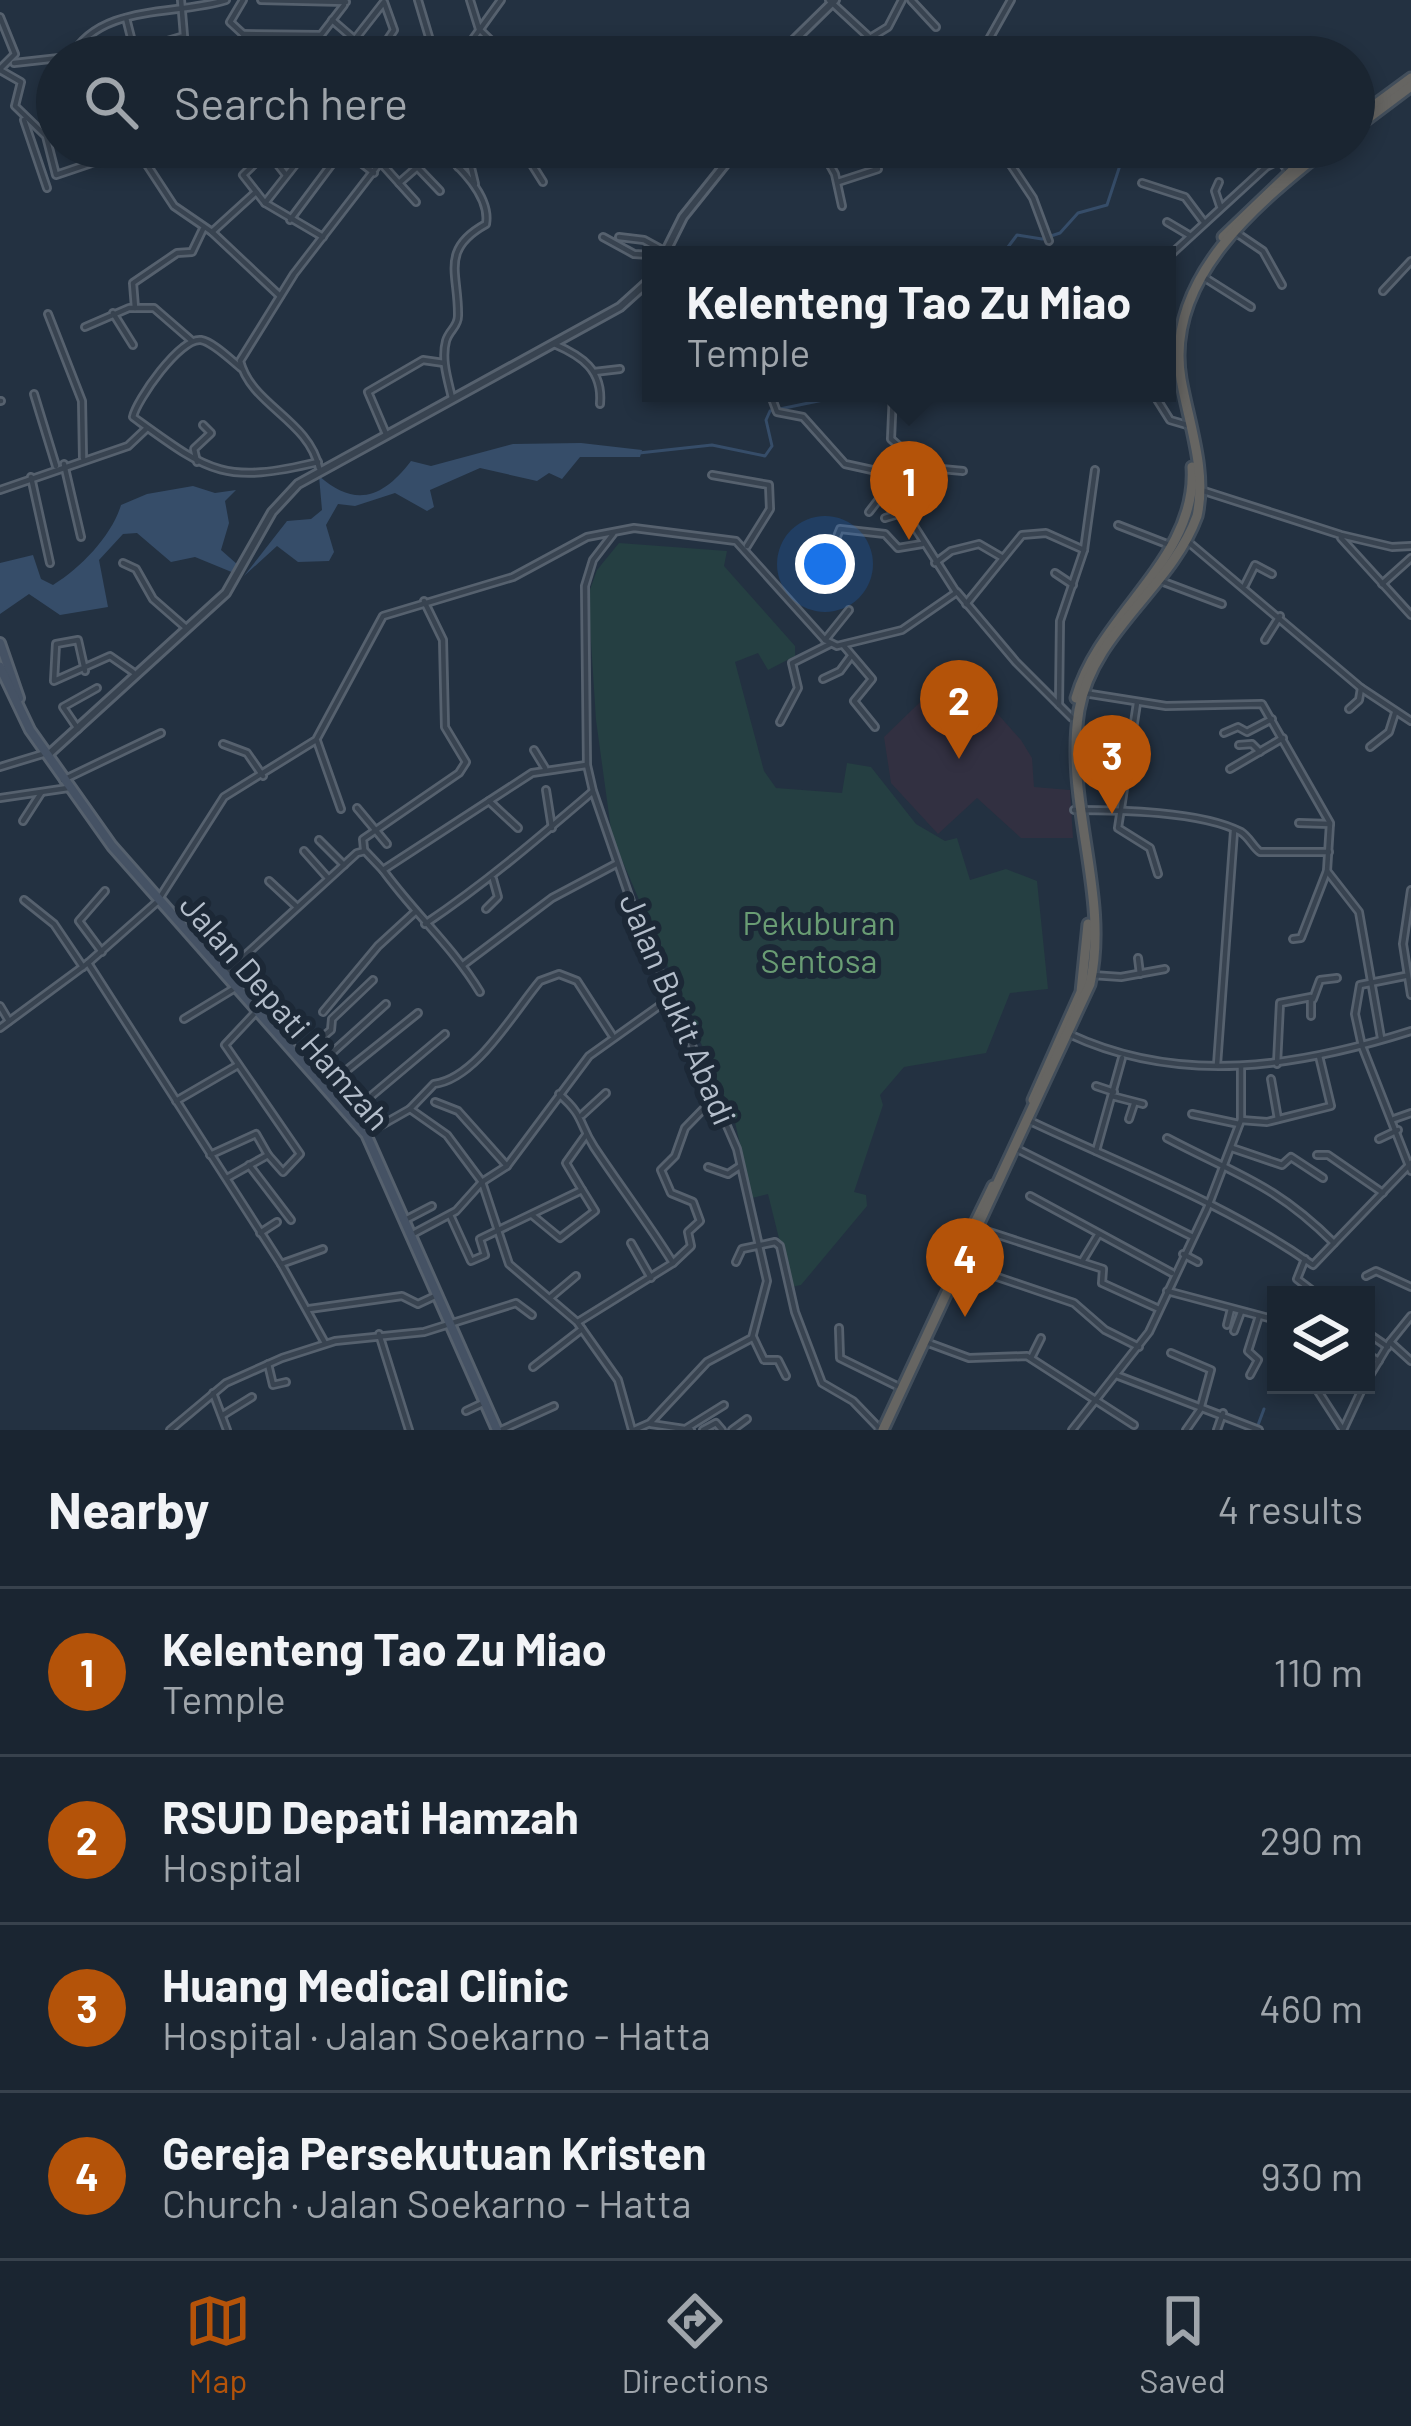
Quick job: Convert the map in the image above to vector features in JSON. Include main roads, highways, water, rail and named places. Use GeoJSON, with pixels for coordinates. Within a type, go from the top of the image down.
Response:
{"type":"FeatureCollection","features":[{"type":"Feature","properties":{"kind":"highway"},"geometry":{"type":"LineString","coordinates":[[1375,109],[1411,82]]}},
{"type":"Feature","properties":{"kind":"highway"},"geometry":{"type":"LineString","coordinates":[[1176,330],[1181,304],[1215,246],[1292,168]]}},
{"type":"Feature","properties":{"kind":"highway"},"geometry":{"type":"LineString","coordinates":[[880,1429],[897,1386],[980,1229],[1092,975],[1095,937],[1076,810],[1078,733],[1084,693],[1099,658],[1186,540],[1197,517],[1201,490],[1178,351],[1185,313],[1202,276],[1235,232],[1305,168]]}},
{"type":"Feature","properties":{"kind":"highway"},"geometry":{"type":"LineString","coordinates":[[880,1429],[1067,1033],[1084,983],[1089,941],[1072,718],[1096,649],[1172,546],[1193,502],[1176,353]]}},
{"type":"Feature","properties":{"kind":"main road","name":"Jalan Depati Hamzah"},"geometry":{"type":"LineString","coordinates":[[0,644],[24,717]]}},
{"type":"Feature","properties":{"kind":"main road","name":"Jalan Depati Hamzah"},"geometry":{"type":"LineString","coordinates":[[0,667],[24,717],[66,784],[157,902],[226,972],[366,1134],[499,1430]]}},
{"type":"Feature","properties":{"kind":"water"},"geometry":{"type":"Polygon","coordinates":[[[581,443],[642,450],[640,457],[580,457],[562,479],[549,473],[537,481],[480,468],[430,490],[434,507],[427,511],[395,493],[355,506],[338,504],[326,525],[334,552],[329,561],[298,562],[277,546],[244,576],[287,521],[311,519],[322,510],[319,476],[345,492],[368,494],[390,483],[411,461],[431,466],[513,444],[581,443]]]}},
{"type":"Feature","properties":{"kind":"water"},"geometry":{"type":"Polygon","coordinates":[[[193,486],[215,493],[236,490],[225,501],[229,523],[221,550],[238,565],[234,573],[195,557],[171,562],[137,533],[123,534],[99,560],[108,607],[60,615],[29,594],[0,614],[0,563],[33,555],[41,579],[53,585],[95,550],[121,505],[147,494],[193,486]]]}},
{"type":"Feature","properties":{"kind":"waterway"},"geometry":{"type":"LineString","coordinates":[[1009,246],[1017,235],[1042,239],[1060,233],[1078,213],[1107,205],[1119,168]]}},
{"type":"Feature","properties":{"kind":"waterway"},"geometry":{"type":"LineString","coordinates":[[639,453],[712,445],[765,456],[772,446],[766,420],[770,411],[814,402]]}},
{"type":"Feature","properties":{"kind":"waterway"},"geometry":{"type":"LineString","coordinates":[[893,402],[900,406],[903,402]]}},
{"type":"Feature","properties":{"kind":"waterway"},"geometry":{"type":"LineString","coordinates":[[1258,1425],[1264,1409]]}},
{"type":"Feature","properties":{"kind":"place","name":"Kelenteng Tao Zu Miao"},"geometry":{"type":"Point","coordinates":[909,540]}},
{"type":"Feature","properties":{"kind":"place","name":"RSUD Depati Hamzah"},"geometry":{"type":"Point","coordinates":[959,759]}},
{"type":"Feature","properties":{"kind":"place","name":"Huang Medical Clinic"},"geometry":{"type":"Point","coordinates":[1112,814]}},
{"type":"Feature","properties":{"kind":"place","name":"Gereja Persekutuan Kristen"},"geometry":{"type":"Point","coordinates":[965,1317]}},
{"type":"Feature","properties":{"kind":"park label","name":"Pekuburan Sentosa"},"geometry":{"type":"Point","coordinates":[819,942]}}]}
